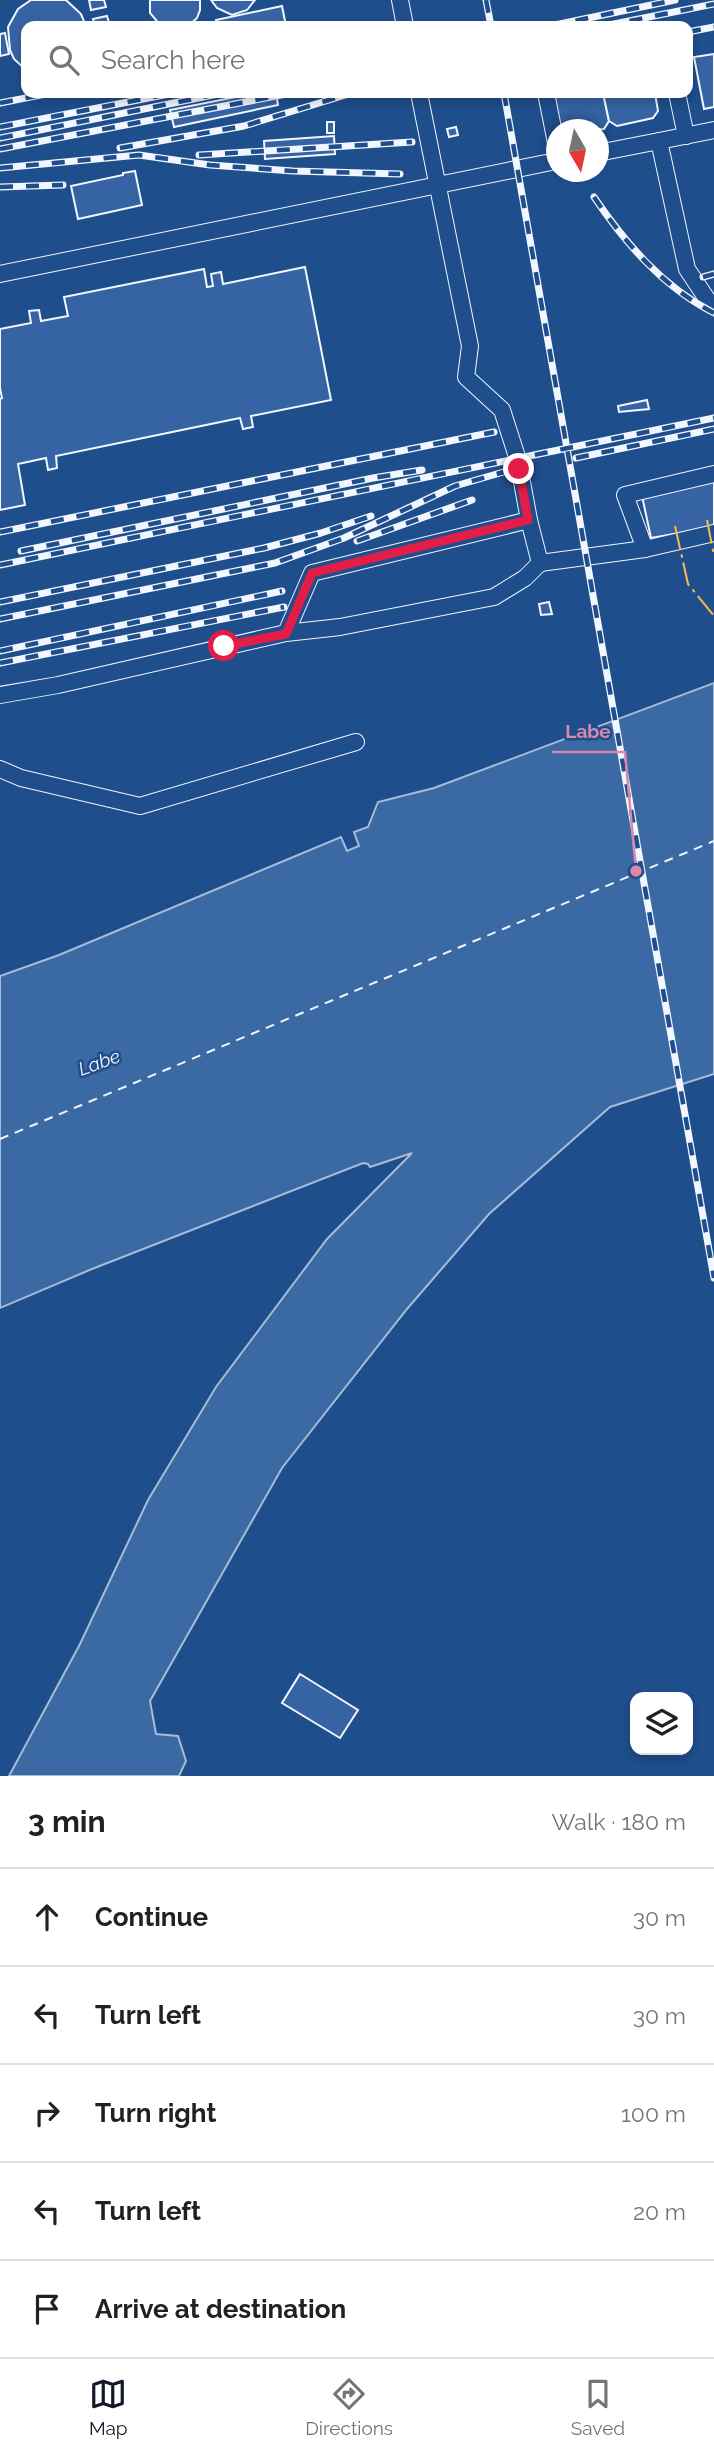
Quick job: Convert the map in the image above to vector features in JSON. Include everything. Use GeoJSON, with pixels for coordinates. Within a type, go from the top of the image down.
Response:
{"type":"FeatureCollection","features":[{"type":"Feature","properties":{"kind":"lane"},"geometry":{"type":"LineString","coordinates":[[400,0],[404,21]]}},
{"type":"Feature","properties":{"kind":"lane"},"geometry":{"type":"LineString","coordinates":[[420,98],[470,346],[466,377],[502,410],[518,460],[528,520],[540,563]]}},
{"type":"Feature","properties":{"kind":"lane"},"geometry":{"type":"LineString","coordinates":[[547,98],[551,119]]}},
{"type":"Feature","properties":{"kind":"lane"},"geometry":{"type":"LineString","coordinates":[[678,98],[686,136]]}},
{"type":"Feature","properties":{"kind":"lane"},"geometry":{"type":"LineString","coordinates":[[609,151],[714,130]]}},
{"type":"Feature","properties":{"kind":"lane"},"geometry":{"type":"LineString","coordinates":[[659,141],[687,269],[709,302],[714,304]]}},
{"type":"Feature","properties":{"kind":"lane"},"geometry":{"type":"LineString","coordinates":[[0,274],[546,163]]}},
{"type":"Feature","properties":{"kind":"lane"},"geometry":{"type":"LineString","coordinates":[[645,550],[625,495],[714,474]]}},
{"type":"Feature","properties":{"kind":"lane"},"geometry":{"type":"LineString","coordinates":[[286,634],[312,573],[528,520]]}},
{"type":"Feature","properties":{"kind":"lane"},"geometry":{"type":"LineString","coordinates":[[0,695],[58,685],[286,634],[340,627],[494,597],[525,578],[540,563],[645,550],[714,533]]}},
{"type":"Feature","properties":{"kind":"lane"},"geometry":{"type":"LineString","coordinates":[[0,769],[21,778],[141,806],[356,742]]}},
{"type":"Feature","properties":{"kind":"water"},"geometry":{"type":"Polygon","coordinates":[[[714,683],[714,1074],[610,1107],[489,1214],[407,1309],[282,1468],[150,1701],[156,1734],[178,1736],[186,1761],[179,1776],[9,1776],[80,1644],[148,1500],[216,1387],[327,1239],[412,1153],[370,1167],[363,1163],[0,1308],[0,976],[59,955],[341,837],[347,851],[359,846],[354,832],[368,827],[378,802],[434,788],[714,683]]]}},
{"type":"Feature","properties":{"kind":"building"},"geometry":{"type":"Polygon","coordinates":[[[31,0],[66,0],[81,14],[84,21],[21,21],[21,65],[10,50],[8,27],[18,9],[31,0]]]}},
{"type":"Feature","properties":{"kind":"building"},"geometry":{"type":"Polygon","coordinates":[[[89,0],[104,0],[106,7],[91,10],[89,0]]]}},
{"type":"Feature","properties":{"kind":"building"},"geometry":{"type":"Polygon","coordinates":[[[150,0],[200,0],[200,10],[194,21],[157,21],[150,13],[150,0]]]}},
{"type":"Feature","properties":{"kind":"building"},"geometry":{"type":"Polygon","coordinates":[[[211,0],[255,0],[247,10],[232,15],[217,8],[211,0]]]}},
{"type":"Feature","properties":{"kind":"building"},"geometry":{"type":"Polygon","coordinates":[[[282,6],[285,21],[216,21],[282,6]]]}},
{"type":"Feature","properties":{"kind":"building"},"geometry":{"type":"Polygon","coordinates":[[[107,16],[108,21],[94,21],[107,16]]]}},
{"type":"Feature","properties":{"kind":"building"},"geometry":{"type":"Polygon","coordinates":[[[5,33],[9,54],[0,56],[0,34],[5,33]]]}},
{"type":"Feature","properties":{"kind":"building"},"geometry":{"type":"Polygon","coordinates":[[[714,54],[714,107],[704,109],[694,57],[714,54]]]}},
{"type":"Feature","properties":{"kind":"building"},"geometry":{"type":"Polygon","coordinates":[[[231,98],[277,98],[278,105],[174,127],[170,110],[231,98]]]}},
{"type":"Feature","properties":{"kind":"building"},"geometry":{"type":"Polygon","coordinates":[[[553,98],[604,98],[609,119],[557,119],[553,98]]]}},
{"type":"Feature","properties":{"kind":"building"},"geometry":{"type":"Polygon","coordinates":[[[604,98],[656,98],[658,111],[653,118],[617,126],[609,121],[604,98]]]}},
{"type":"Feature","properties":{"kind":"building"},"geometry":{"type":"Polygon","coordinates":[[[327,122],[334,122],[334,133],[327,133],[327,122]]]}},
{"type":"Feature","properties":{"kind":"building"},"geometry":{"type":"Polygon","coordinates":[[[456,127],[458,135],[449,137],[447,129],[456,127]]]}},
{"type":"Feature","properties":{"kind":"building"},"geometry":{"type":"Polygon","coordinates":[[[334,136],[335,154],[265,159],[264,141],[334,136]]]}},
{"type":"Feature","properties":{"kind":"building"},"geometry":{"type":"Polygon","coordinates":[[[135,171],[142,205],[78,219],[71,186],[135,171]]]}},
{"type":"Feature","properties":{"kind":"building"},"geometry":{"type":"Polygon","coordinates":[[[305,267],[331,400],[251,416],[253,427],[243,429],[240,418],[56,456],[57,468],[48,470],[46,458],[18,464],[25,505],[0,510],[0,329],[31,323],[29,311],[39,310],[41,321],[68,316],[64,297],[204,269],[207,287],[213,286],[211,274],[221,272],[223,284],[305,267]]]}},
{"type":"Feature","properties":{"kind":"building"},"geometry":{"type":"Polygon","coordinates":[[[647,400],[649,409],[619,412],[618,406],[647,400]]]}},
{"type":"Feature","properties":{"kind":"building"},"geometry":{"type":"Polygon","coordinates":[[[714,481],[714,527],[651,538],[642,496],[714,481]]]}},
{"type":"Feature","properties":{"kind":"building"},"geometry":{"type":"Polygon","coordinates":[[[549,602],[552,614],[541,615],[539,604],[549,602]]]}},
{"type":"Feature","properties":{"kind":"building"},"geometry":{"type":"Polygon","coordinates":[[[300,1674],[358,1710],[340,1738],[282,1703],[300,1674]]]}},
{"type":"Feature","properties":{"kind":"ferry route"},"geometry":{"type":"LineString","coordinates":[[0,1139],[714,841]]}},
{"type":"Feature","properties":{"kind":"railway"},"geometry":{"type":"LineString","coordinates":[[486,0],[490,21]]}},
{"type":"Feature","properties":{"kind":"railway"},"geometry":{"type":"LineString","coordinates":[[574,21],[675,0]]}},
{"type":"Feature","properties":{"kind":"railway"},"geometry":{"type":"LineString","coordinates":[[629,21],[714,4]]}},
{"type":"Feature","properties":{"kind":"railway"},"geometry":{"type":"LineString","coordinates":[[693,31],[714,27]]}},
{"type":"Feature","properties":{"kind":"railway"},"geometry":{"type":"LineString","coordinates":[[0,103],[26,98]]}},
{"type":"Feature","properties":{"kind":"railway"},"geometry":{"type":"LineString","coordinates":[[0,127],[148,98]]}},
{"type":"Feature","properties":{"kind":"railway"},"geometry":{"type":"LineString","coordinates":[[0,138],[198,98]]}},
{"type":"Feature","properties":{"kind":"railway"},"geometry":{"type":"LineString","coordinates":[[0,149],[266,98]]}},
{"type":"Feature","properties":{"kind":"railway"},"geometry":{"type":"LineString","coordinates":[[120,148],[244,126],[336,98]]}},
{"type":"Feature","properties":{"kind":"railway"},"geometry":{"type":"LineString","coordinates":[[505,98],[714,1278]]}},
{"type":"Feature","properties":{"kind":"railway"},"geometry":{"type":"LineString","coordinates":[[199,155],[412,142]]}},
{"type":"Feature","properties":{"kind":"railway"},"geometry":{"type":"LineString","coordinates":[[0,168],[139,155],[210,165],[400,174]]}},
{"type":"Feature","properties":{"kind":"railway"},"geometry":{"type":"LineString","coordinates":[[0,187],[63,185]]}},
{"type":"Feature","properties":{"kind":"railway"},"geometry":{"type":"LineString","coordinates":[[594,197],[647,263],[678,291],[714,313]]}},
{"type":"Feature","properties":{"kind":"railway"},"geometry":{"type":"LineString","coordinates":[[703,277],[714,274]]}},
{"type":"Feature","properties":{"kind":"railway"},"geometry":{"type":"LineString","coordinates":[[0,565],[714,418]]}},
{"type":"Feature","properties":{"kind":"railway"},"geometry":{"type":"LineString","coordinates":[[576,458],[714,429]]}},
{"type":"Feature","properties":{"kind":"railway"},"geometry":{"type":"LineString","coordinates":[[0,532],[494,432]]}},
{"type":"Feature","properties":{"kind":"railway"},"geometry":{"type":"LineString","coordinates":[[21,551],[422,470]]}},
{"type":"Feature","properties":{"kind":"railway"},"geometry":{"type":"LineString","coordinates":[[0,619],[275,563],[344,538],[455,486],[507,471]]}},
{"type":"Feature","properties":{"kind":"railway"},"geometry":{"type":"LineString","coordinates":[[357,541],[472,500]]}},
{"type":"Feature","properties":{"kind":"railway"},"geometry":{"type":"LineString","coordinates":[[0,602],[264,548],[371,516]]}},
{"type":"Feature","properties":{"kind":"railway"},"geometry":{"type":"LineString","coordinates":[[0,651],[282,591]]}},
{"type":"Feature","properties":{"kind":"railway"},"geometry":{"type":"LineString","coordinates":[[0,663],[284,607]]}},
{"type":"Feature","properties":{"kind":"power"},"geometry":{"type":"LineString","coordinates":[[707,520],[714,556]]}},
{"type":"Feature","properties":{"kind":"power"},"geometry":{"type":"LineString","coordinates":[[675,526],[688,584],[714,616]]}},
{"type":"Feature","properties":{"kind":"place","name":"Labe"},"geometry":{"type":"Point","coordinates":[636,871]}},
{"type":"Feature","properties":{"kind":"route"},"geometry":{"type":"LineString","coordinates":[[224,646],[286,634],[312,573],[528,520],[519,469]]}}]}
